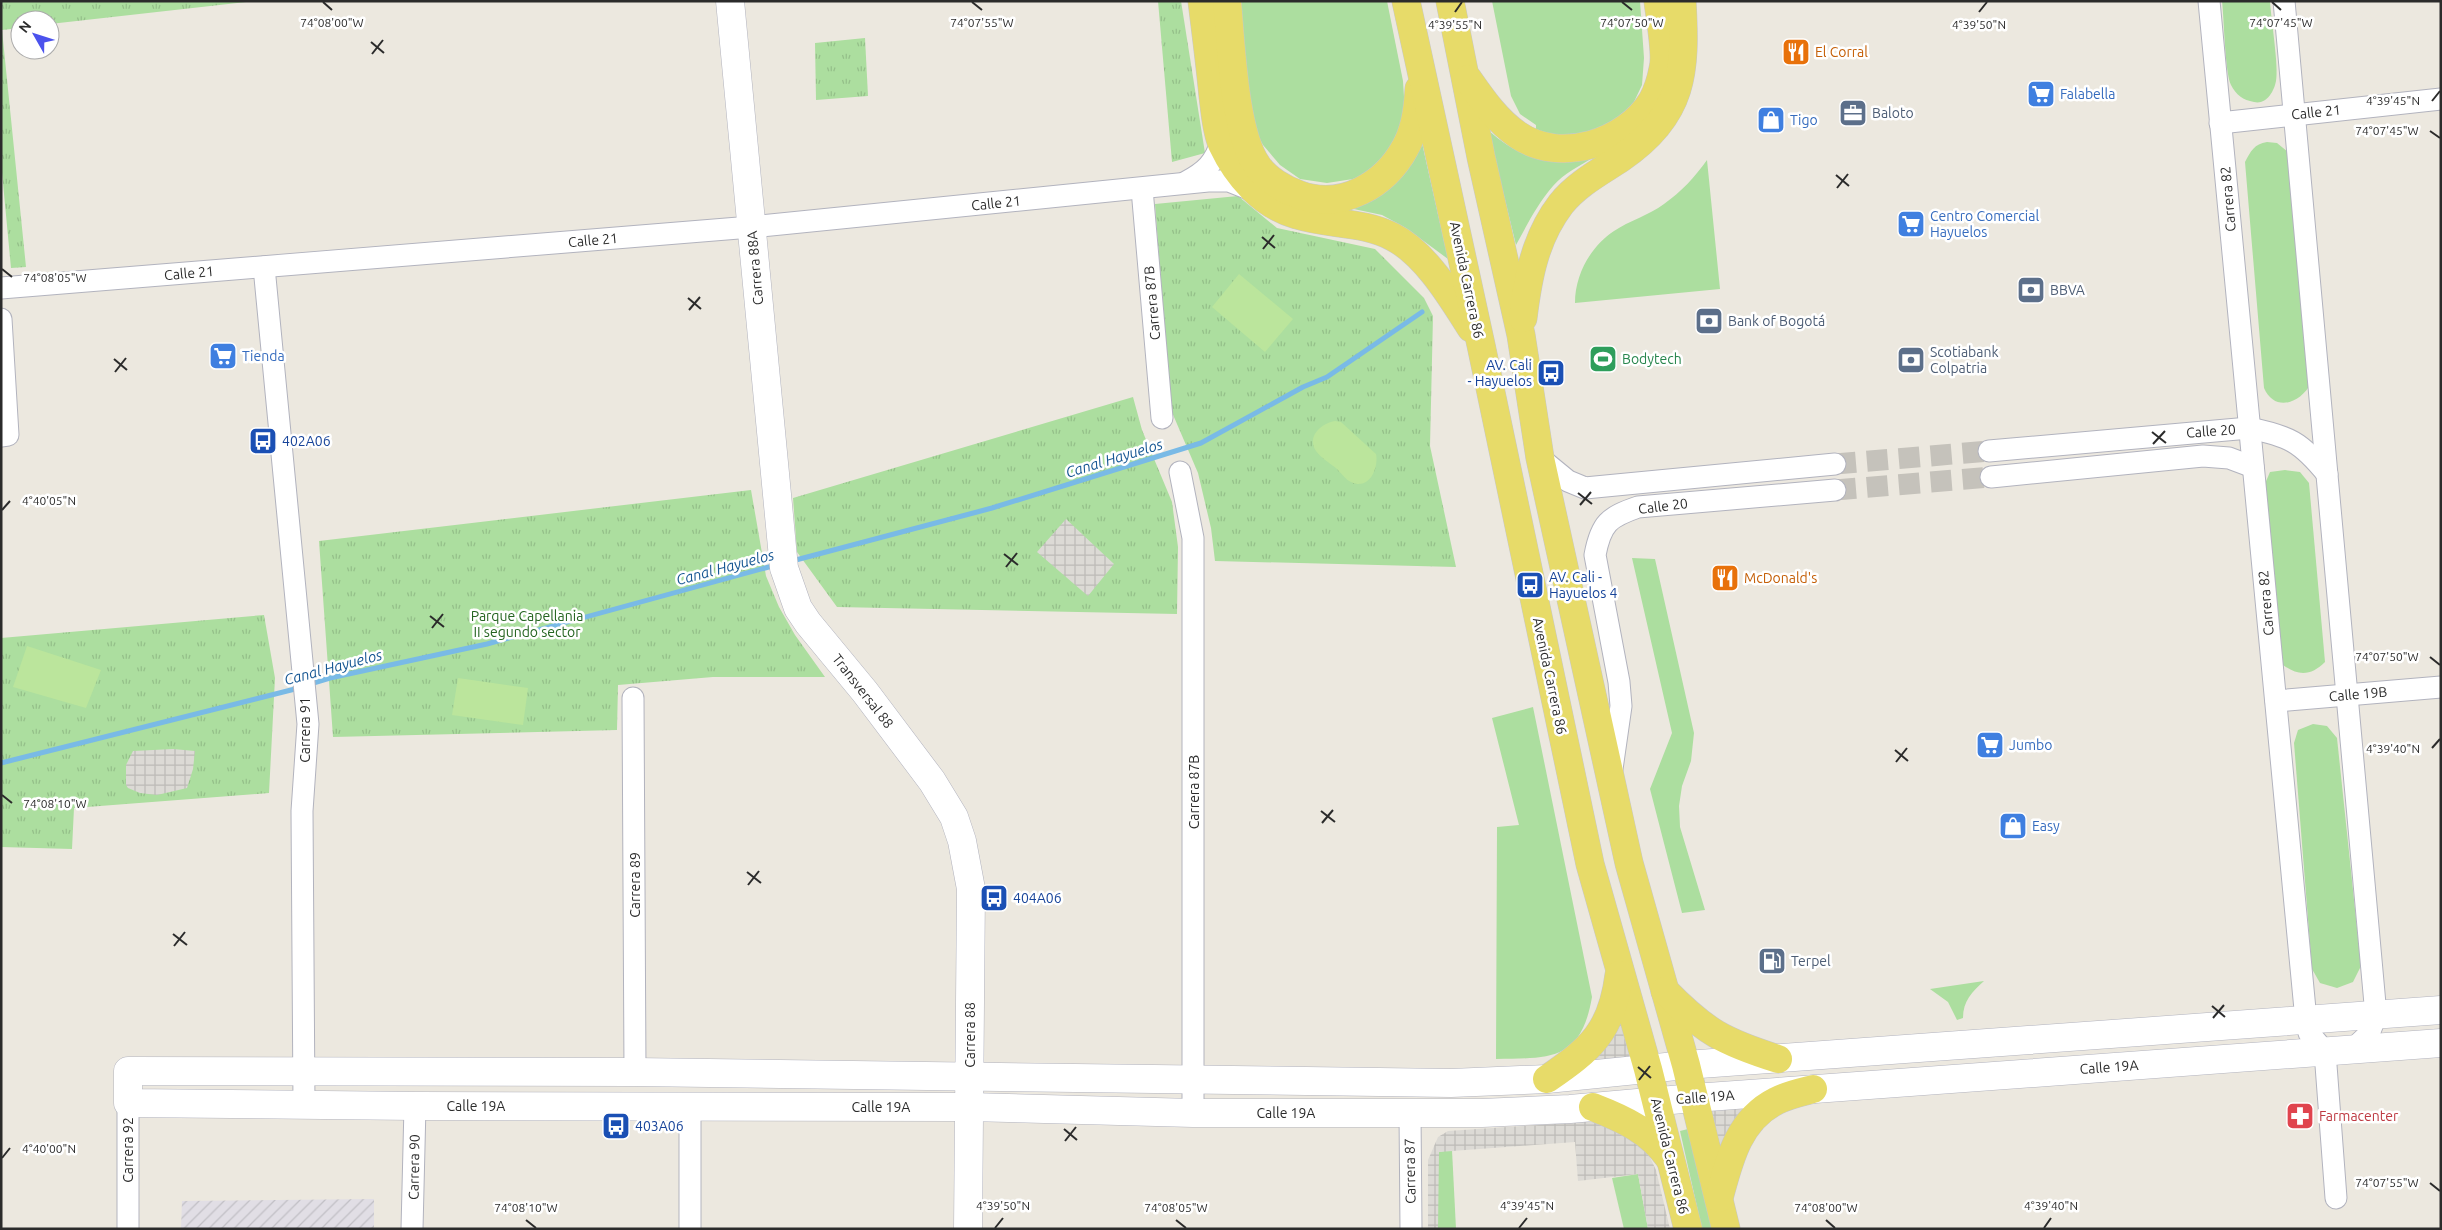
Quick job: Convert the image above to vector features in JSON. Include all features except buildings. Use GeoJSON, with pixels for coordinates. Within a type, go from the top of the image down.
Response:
{"type":"FeatureCollection","features":[{"type":"Feature","properties":{"kind":"main road"},"geometry":{"type":"LineString","coordinates":[[1202,1],[1215,110],[1221,142],[1241,177],[1271,204],[1296,215],[1372,228],[1395,238],[1438,279],[1481,344]]}},
{"type":"Feature","properties":{"kind":"main road"},"geometry":{"type":"LineString","coordinates":[[1227,1],[1235,82],[1245,141],[1257,166],[1274,182],[1300,195],[1322,199],[1339,199],[1362,191],[1379,181],[1394,165],[1406,147],[1414,122],[1421,70]]}},
{"type":"Feature","properties":{"kind":"main road","name":"Avenida Carrera 86"},"geometry":{"type":"LineString","coordinates":[[1406,1],[1481,344],[1582,828],[1619,971],[1648,1069],[1688,1229]]}},
{"type":"Feature","properties":{"kind":"main road"},"geometry":{"type":"LineString","coordinates":[[1450,1],[1521,335],[1540,458],[1636,893],[1686,1066],[1726,1229]]}},
{"type":"Feature","properties":{"kind":"main road"},"geometry":{"type":"LineString","coordinates":[[1464,73],[1499,119],[1518,135],[1530,142],[1562,148],[1585,146],[1608,140],[1634,122],[1652,102],[1659,84],[1664,66],[1658,1]]}},
{"type":"Feature","properties":{"kind":"main road"},"geometry":{"type":"LineString","coordinates":[[1521,335],[1529,274],[1536,249],[1561,204],[1581,184],[1649,137],[1668,111],[1679,87],[1684,60],[1682,1]]}},
{"type":"Feature","properties":{"kind":"main road"},"geometry":{"type":"LineString","coordinates":[[1546,1080],[1592,1046],[1610,1013],[1616,996],[1619,971]]}},
{"type":"Feature","properties":{"kind":"main road"},"geometry":{"type":"LineString","coordinates":[[1665,990],[1700,1025],[1720,1037],[1778,1059]]}},
{"type":"Feature","properties":{"kind":"main road"},"geometry":{"type":"LineString","coordinates":[[1719,1200],[1736,1144],[1743,1130],[1754,1117],[1776,1100],[1813,1089]]}},
{"type":"Feature","properties":{"kind":"main road"},"geometry":{"type":"LineString","coordinates":[[1593,1107],[1638,1127],[1661,1147],[1673,1164]]}},
{"type":"Feature","properties":{"kind":"street","name":"Carrera 88A"},"geometry":{"type":"LineString","coordinates":[[730,1],[780,536]]}},
{"type":"Feature","properties":{"kind":"street","name":"Carrera 82"},"geometry":{"type":"LineString","coordinates":[[2208,1],[2306,1020],[2309,1033],[2325,1052]]}},
{"type":"Feature","properties":{"kind":"street"},"geometry":{"type":"LineString","coordinates":[[2284,1],[2376,1015],[2369,1034],[2352,1050]]}},
{"type":"Feature","properties":{"kind":"street","name":"Calle 21"},"geometry":{"type":"LineString","coordinates":[[2220,123],[2441,99]]}},
{"type":"Feature","properties":{"kind":"street","name":"Calle 21"},"geometry":{"type":"LineString","coordinates":[[1183,184],[1217,157],[1221,142]]}},
{"type":"Feature","properties":{"kind":"street","name":"Calle 21"},"geometry":{"type":"LineString","coordinates":[[1,288],[751,227],[1183,184],[1229,181],[1255,191]]}},
{"type":"Feature","properties":{"kind":"street","name":"Carrera 87B"},"geometry":{"type":"LineString","coordinates":[[1142,189],[1162,418]]}},
{"type":"Feature","properties":{"kind":"street","name":"Carrera 91"},"geometry":{"type":"LineString","coordinates":[[264,267],[308,724],[302,811],[304,1105]]}},
{"type":"Feature","properties":{"kind":"street"},"geometry":{"type":"LineString","coordinates":[[1,319],[5,435]]}},
{"type":"Feature","properties":{"kind":"street","name":"Calle 20"},"geometry":{"type":"LineString","coordinates":[[1989,451],[2250,428],[2280,434],[2296,442],[2311,455],[2327,474]]}},
{"type":"Feature","properties":{"kind":"street","name":"Calle 20"},"geometry":{"type":"LineString","coordinates":[[1991,477],[2203,456],[2229,458],[2253,467]]}},
{"type":"Feature","properties":{"kind":"street","name":"Calle 20"},"geometry":{"type":"LineString","coordinates":[[1540,458],[1568,481],[1585,488],[1834,464]]}},
{"type":"Feature","properties":{"kind":"street","name":"Carrera 87B"},"geometry":{"type":"LineString","coordinates":[[1180,472],[1193,538],[1193,1113]]}},
{"type":"Feature","properties":{"kind":"street","name":"Calle 20"},"geometry":{"type":"LineString","coordinates":[[1611,779],[1621,706],[1616,659],[1595,555],[1599,536],[1605,523],[1621,513],[1638,507],[1834,490]]}},
{"type":"Feature","properties":{"kind":"street","name":"Transversal 88"},"geometry":{"type":"LineString","coordinates":[[780,536],[784,568],[798,608],[932,782],[954,817],[962,841]]}},
{"type":"Feature","properties":{"kind":"street","name":"Calle 19B"},"geometry":{"type":"LineString","coordinates":[[2276,701],[2441,687]]}},
{"type":"Feature","properties":{"kind":"street","name":"Carrera 89"},"geometry":{"type":"LineString","coordinates":[[633,698],[635,1072]]}},
{"type":"Feature","properties":{"kind":"street","name":"Carrera 88"},"geometry":{"type":"LineString","coordinates":[[962,841],[971,889],[968,1229]]}},
{"type":"Feature","properties":{"kind":"street"},"geometry":{"type":"LineString","coordinates":[[304,1072],[635,1072],[1451,1083],[1546,1080],[1686,1066],[2441,1010]]}},
{"type":"Feature","properties":{"kind":"street","name":"Calle 19A"},"geometry":{"type":"LineString","coordinates":[[128,1103],[969,1108],[1193,1113],[1482,1113],[1593,1107],[2441,1043]]}},
{"type":"Feature","properties":{"kind":"street"},"geometry":{"type":"LineString","coordinates":[[2325,1052],[2336,1198]]}},
{"type":"Feature","properties":{"kind":"street","name":"Carrera 92"},"geometry":{"type":"LineString","coordinates":[[128,1229],[128,1071],[304,1072]]}},
{"type":"Feature","properties":{"kind":"street","name":"Carrera 90"},"geometry":{"type":"LineString","coordinates":[[412,1229],[415,1106]]}},
{"type":"Feature","properties":{"kind":"street"},"geometry":{"type":"LineString","coordinates":[[690,1106],[690,1229]]}},
{"type":"Feature","properties":{"kind":"street","name":"Carrera 87"},"geometry":{"type":"LineString","coordinates":[[1410,1113],[1411,1229]]}},
{"type":"Feature","properties":{"kind":"shaded area"},"geometry":{"type":"Polygon","coordinates":[[[1066,519],[1114,564],[1088,596],[1037,552],[1066,519]]]}},
{"type":"Feature","properties":{"kind":"shaded area"},"geometry":{"type":"Polygon","coordinates":[[[173,749],[195,751],[193,769],[187,788],[157,795],[140,793],[128,788],[126,785],[126,765],[133,751],[173,749]]]}},
{"type":"Feature","properties":{"kind":"shaded area"},"geometry":{"type":"Polygon","coordinates":[[[1620,1022],[1631,1061],[1584,1066],[1620,1022]]]}},
{"type":"Feature","properties":{"kind":"shaded area"},"geometry":{"type":"Polygon","coordinates":[[[1766,1099],[1723,1155],[1710,1105],[1766,1099]]]}},
{"type":"Feature","properties":{"kind":"shaded area"},"geometry":{"type":"Polygon","coordinates":[[[1598,1121],[1618,1127],[1648,1153],[1656,1170],[1670,1229],[1648,1229],[1638,1174],[1578,1181],[1575,1142],[1439,1152],[1438,1229],[1428,1229],[1428,1160],[1438,1137],[1448,1131],[1598,1121]]]}},
{"type":"Feature","properties":{"kind":"shaded area"},"geometry":{"type":"Polygon","coordinates":[[[374,1199],[374,1229],[181,1229],[182,1201],[374,1199]]]}},
{"type":"Feature","properties":{"kind":"green space"},"geometry":{"type":"Polygon","coordinates":[[[1,1],[255,1],[60,23],[60,10],[10,10],[10,29],[2,30],[26,267],[11,268],[1,162],[1,1]]]}},
{"type":"Feature","properties":{"kind":"green space"},"geometry":{"type":"Polygon","coordinates":[[[1158,1],[1181,1],[1205,153],[1172,162],[1158,1]]]}},
{"type":"Feature","properties":{"kind":"green space"},"geometry":{"type":"Polygon","coordinates":[[[1238,1],[1387,1],[1403,81],[1405,113],[1401,136],[1373,171],[1353,179],[1327,183],[1300,179],[1280,165],[1263,145],[1249,119],[1238,1]]]}},
{"type":"Feature","properties":{"kind":"green space"},"geometry":{"type":"Polygon","coordinates":[[[1492,1],[1640,1],[1644,58],[1642,85],[1633,104],[1601,132],[1536,138],[1536,125],[1520,114],[1511,96],[1492,1]]]}},
{"type":"Feature","properties":{"kind":"green space"},"geometry":{"type":"Polygon","coordinates":[[[2222,1],[2270,1],[2277,74],[2269,97],[2262,102],[2246,100],[2235,92],[2231,85],[2226,58],[2222,1]]]}},
{"type":"Feature","properties":{"kind":"green space"},"geometry":{"type":"Polygon","coordinates":[[[865,38],[868,96],[816,100],[815,43],[865,38]]]}},
{"type":"Feature","properties":{"kind":"green space"},"geometry":{"type":"Polygon","coordinates":[[[1488,130],[1513,148],[1538,158],[1564,161],[1594,157],[1557,181],[1538,207],[1516,245],[1488,130]]]}},
{"type":"Feature","properties":{"kind":"green space"},"geometry":{"type":"Polygon","coordinates":[[[2267,142],[2277,143],[2288,152],[2311,383],[2307,390],[2295,400],[2281,403],[2269,396],[2264,388],[2245,162],[2256,146],[2267,142]]]}},
{"type":"Feature","properties":{"kind":"green space"},"geometry":{"type":"Polygon","coordinates":[[[1422,143],[1448,259],[1406,228],[1382,215],[1349,208],[1375,198],[1394,185],[1422,143]]]}},
{"type":"Feature","properties":{"kind":"green space"},"geometry":{"type":"Polygon","coordinates":[[[1707,160],[1720,289],[1575,303],[1581,272],[1591,253],[1598,245],[1614,231],[1658,208],[1670,199],[1687,184],[1707,160]]]}},
{"type":"Feature","properties":{"kind":"green space"},"geometry":{"type":"Polygon","coordinates":[[[1238,196],[1277,228],[1375,249],[1424,298],[1433,316],[1430,446],[1456,567],[1215,561],[1211,528],[1198,473],[1171,410],[1155,204],[1238,196]]]}},
{"type":"Feature","properties":{"kind":"green space"},"geometry":{"type":"Polygon","coordinates":[[[1239,274],[1293,319],[1265,352],[1212,307],[1239,274]]]}},
{"type":"Feature","properties":{"kind":"green space"},"geometry":{"type":"Polygon","coordinates":[[[1133,397],[1142,430],[1172,502],[1178,547],[1177,614],[837,607],[797,552],[793,498],[1133,397]]]}},
{"type":"Feature","properties":{"kind":"green space"},"geometry":{"type":"Polygon","coordinates":[[[1335,421],[1341,422],[1376,454],[1376,466],[1368,481],[1357,484],[1347,480],[1316,451],[1313,445],[1314,435],[1325,424],[1335,421]]]}},
{"type":"Feature","properties":{"kind":"green space"},"geometry":{"type":"Polygon","coordinates":[[[2285,470],[2300,472],[2309,483],[2325,662],[2315,670],[2305,673],[2294,671],[2283,665],[2264,486],[2270,472],[2285,470]]]}},
{"type":"Feature","properties":{"kind":"green space","name":"Parque Capellania II segundo sector"},"geometry":{"type":"Polygon","coordinates":[[[751,490],[766,576],[779,607],[795,635],[825,677],[713,677],[618,685],[617,730],[333,737],[319,541],[751,490]]]}},
{"type":"Feature","properties":{"kind":"green space"},"geometry":{"type":"Polygon","coordinates":[[[1632,558],[1655,559],[1694,733],[1691,761],[1682,786],[1679,806],[1680,827],[1705,910],[1682,913],[1650,789],[1672,733],[1632,558]]]}},
{"type":"Feature","properties":{"kind":"green space"},"geometry":{"type":"Polygon","coordinates":[[[264,615],[275,678],[269,793],[74,808],[72,849],[1,847],[1,638],[264,615]]]}},
{"type":"Feature","properties":{"kind":"green space"},"geometry":{"type":"Polygon","coordinates":[[[27,646],[101,670],[86,708],[13,687],[27,646]]]}},
{"type":"Feature","properties":{"kind":"green space"},"geometry":{"type":"Polygon","coordinates":[[[458,678],[528,688],[523,725],[452,715],[458,678]]]}},
{"type":"Feature","properties":{"kind":"green space"},"geometry":{"type":"Polygon","coordinates":[[[1533,707],[1592,997],[1587,1018],[1580,1034],[1560,1052],[1533,1058],[1496,1059],[1497,827],[1519,825],[1492,718],[1533,707]]]}},
{"type":"Feature","properties":{"kind":"green space"},"geometry":{"type":"Polygon","coordinates":[[[2313,724],[2327,726],[2337,738],[2361,966],[2353,982],[2337,988],[2320,983],[2312,969],[2294,743],[2298,730],[2313,724]]]}},
{"type":"Feature","properties":{"kind":"green space"},"geometry":{"type":"Polygon","coordinates":[[[1984,981],[1969,997],[1963,1012],[1963,1018],[1957,1020],[1948,1002],[1930,989],[1984,981]]]}},
{"type":"Feature","properties":{"kind":"green space"},"geometry":{"type":"Polygon","coordinates":[[[1688,1129],[1714,1229],[1702,1229],[1680,1131],[1688,1129]]]}},
{"type":"Feature","properties":{"kind":"green space"},"geometry":{"type":"Polygon","coordinates":[[[1452,1150],[1456,1229],[1438,1229],[1438,1152],[1452,1150]]]}},
{"type":"Feature","properties":{"kind":"green space"},"geometry":{"type":"Polygon","coordinates":[[[1638,1174],[1648,1229],[1624,1229],[1612,1178],[1638,1174]]]}},
{"type":"Feature","properties":{"kind":"waterway","name":"Canal Hayuelos"},"geometry":{"type":"LineString","coordinates":[[792,561],[992,508],[1201,443],[1303,387],[1327,377],[1422,312]]}},
{"type":"Feature","properties":{"kind":"waterway","name":"Canal Hayuelos"},"geometry":{"type":"LineString","coordinates":[[310,684],[487,644],[776,565]]}},
{"type":"Feature","properties":{"kind":"waterway","name":"Canal Hayuelos"},"geometry":{"type":"LineString","coordinates":[[1,763],[299,688]]}},
{"type":"Feature","properties":{"kind":"tunnel"},"geometry":{"type":"LineString","coordinates":[[1835,464],[1989,451]]}},
{"type":"Feature","properties":{"kind":"tunnel"},"geometry":{"type":"LineString","coordinates":[[1835,490],[1991,477]]}},
{"type":"Feature","properties":{"kind":"place","name":"El Corral"},"geometry":{"type":"Point","coordinates":[1796,52]}},
{"type":"Feature","properties":{"kind":"place","name":"Falabella"},"geometry":{"type":"Point","coordinates":[2041,94]}},
{"type":"Feature","properties":{"kind":"place","name":"Baloto"},"geometry":{"type":"Point","coordinates":[1853,113]}},
{"type":"Feature","properties":{"kind":"place","name":"Tigo"},"geometry":{"type":"Point","coordinates":[1771,120]}},
{"type":"Feature","properties":{"kind":"place","name":"Centro Comercial Hayuelos"},"geometry":{"type":"Point","coordinates":[1911,224]}},
{"type":"Feature","properties":{"kind":"place","name":"BBVA"},"geometry":{"type":"Point","coordinates":[2031,290]}},
{"type":"Feature","properties":{"kind":"place","name":"Bank of Bogotá"},"geometry":{"type":"Point","coordinates":[1709,321]}},
{"type":"Feature","properties":{"kind":"place","name":"Tienda"},"geometry":{"type":"Point","coordinates":[223,356]}},
{"type":"Feature","properties":{"kind":"place","name":"Bodytech"},"geometry":{"type":"Point","coordinates":[1603,359]}},
{"type":"Feature","properties":{"kind":"place","name":"Scotiabank Colpatria"},"geometry":{"type":"Point","coordinates":[1911,360]}},
{"type":"Feature","properties":{"kind":"place","name":"AV. Cali - Hayuelos"},"geometry":{"type":"Point","coordinates":[1551,373]}},
{"type":"Feature","properties":{"kind":"place","name":"402A06"},"geometry":{"type":"Point","coordinates":[263,441]}},
{"type":"Feature","properties":{"kind":"place","name":"McDonald's"},"geometry":{"type":"Point","coordinates":[1725,578]}},
{"type":"Feature","properties":{"kind":"place","name":"AV. Cali - Hayuelos 4"},"geometry":{"type":"Point","coordinates":[1530,585]}},
{"type":"Feature","properties":{"kind":"place","name":"Jumbo"},"geometry":{"type":"Point","coordinates":[1990,745]}},
{"type":"Feature","properties":{"kind":"place","name":"Easy"},"geometry":{"type":"Point","coordinates":[2013,826]}},
{"type":"Feature","properties":{"kind":"place","name":"404A06"},"geometry":{"type":"Point","coordinates":[994,898]}},
{"type":"Feature","properties":{"kind":"place","name":"Terpel"},"geometry":{"type":"Point","coordinates":[1772,961]}},
{"type":"Feature","properties":{"kind":"place","name":"Farmacenter"},"geometry":{"type":"Point","coordinates":[2300,1116]}},
{"type":"Feature","properties":{"kind":"place","name":"403A06"},"geometry":{"type":"Point","coordinates":[616,1126]}}]}
